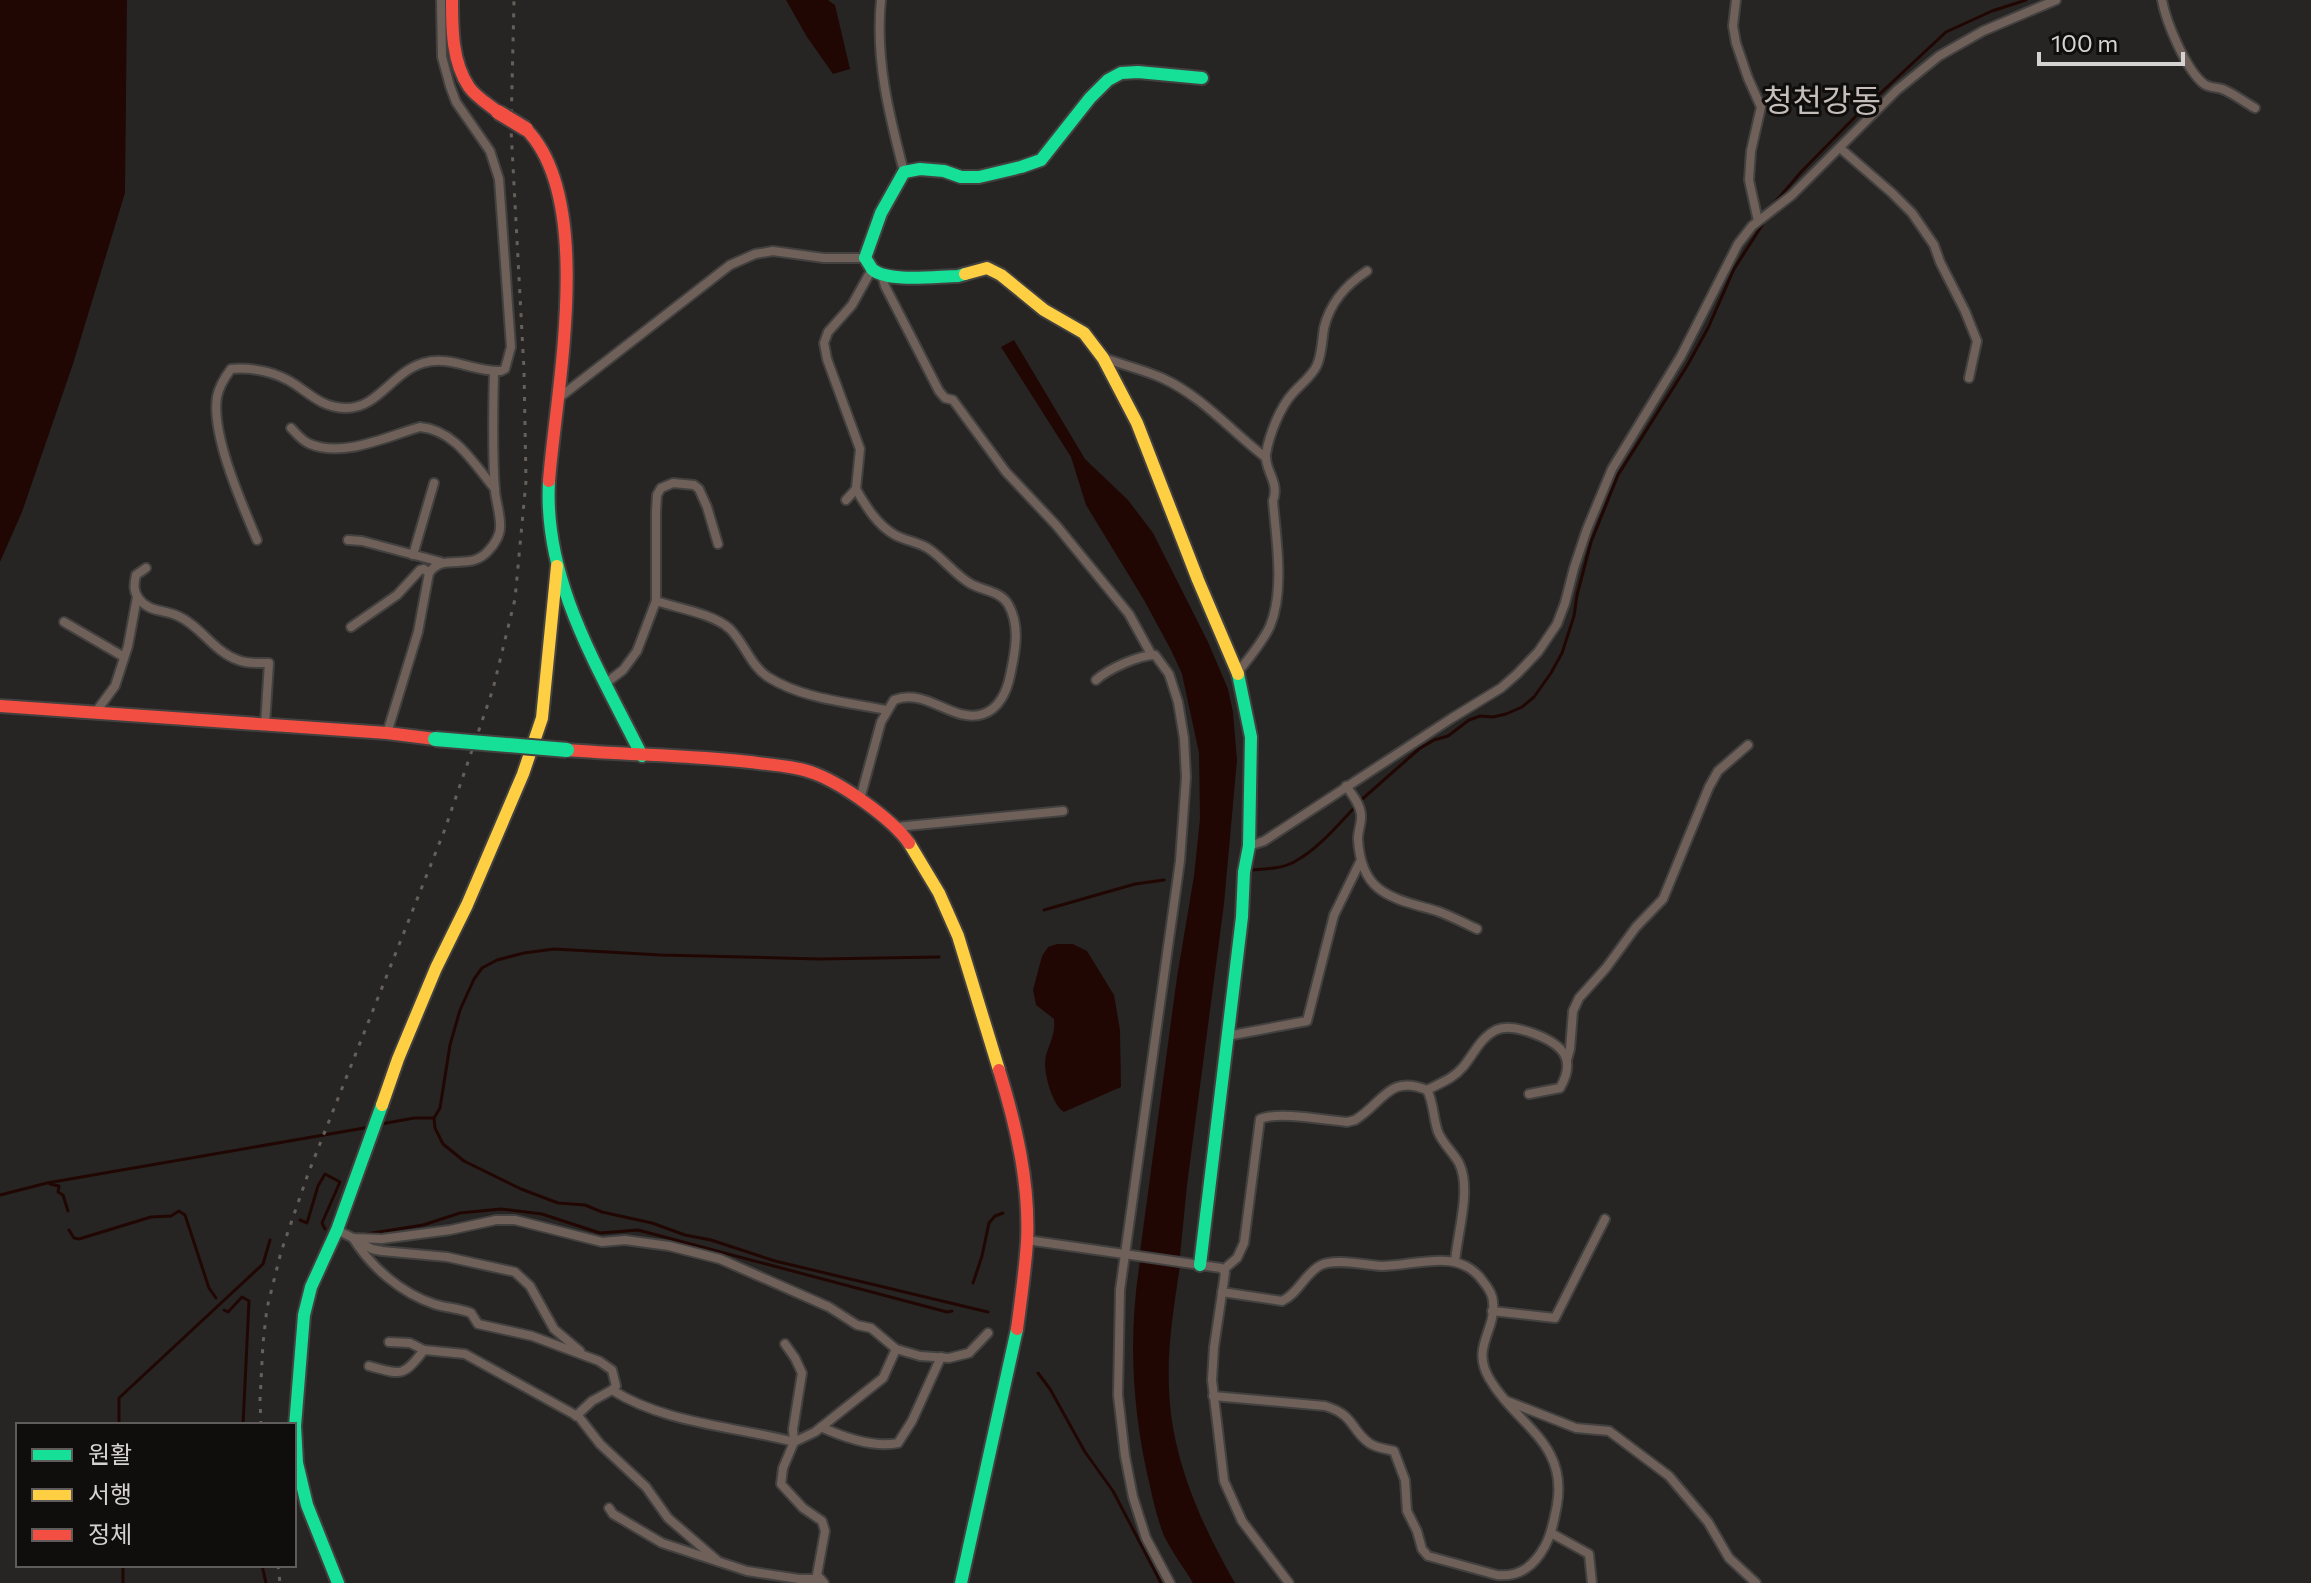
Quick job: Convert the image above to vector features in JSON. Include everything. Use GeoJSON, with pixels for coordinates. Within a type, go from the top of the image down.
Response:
{"type":"FeatureCollection","features":[{"type":"Feature","properties":{"kind":"main road"},"geometry":{"type":"LineString","coordinates":[[452,0],[449,56],[470,89],[538,141],[549,164],[560,201],[565,264],[564,353],[548,504],[550,531],[557,566],[573,615],[642,756]]}},
{"type":"Feature","properties":{"kind":"main road"},"geometry":{"type":"LineString","coordinates":[[1200,1265],[1249,846],[1251,737],[1238,672],[1198,580],[1137,423],[1103,358],[1084,333],[1044,310],[1001,275],[987,268],[958,276],[895,277],[873,267],[874,226],[904,172],[920,169],[970,177],[1021,167],[1041,160],[1090,98],[1108,80],[1121,73],[1202,78]]}},
{"type":"Feature","properties":{"kind":"main road"},"geometry":{"type":"LineString","coordinates":[[295,1423],[304,1315],[317,1269],[337,1230],[398,1059],[523,774],[542,718],[557,566]]}},
{"type":"Feature","properties":{"kind":"main road"},"geometry":{"type":"LineString","coordinates":[[0,706],[387,733],[642,756],[722,759],[800,769],[816,774],[860,799],[895,827],[919,858],[958,936],[1015,1122],[1024,1177],[1027,1240],[1017,1327],[961,1583]]}},
{"type":"Feature","properties":{"kind":"main road"},"geometry":{"type":"LineString","coordinates":[[296,1439],[299,1479],[338,1583]]}},
{"type":"Feature","properties":{"kind":"street"},"geometry":{"type":"LineString","coordinates":[[257,540],[218,429],[217,398],[231,369],[268,372],[294,384],[315,401],[347,408],[370,402],[405,371],[423,363],[450,360],[494,372],[505,369],[511,347],[499,179],[490,151],[456,102],[441,0]]}},
{"type":"Feature","properties":{"kind":"street"},"geometry":{"type":"LineString","coordinates":[[881,0],[879,27],[883,79],[904,172]]}},
{"type":"Feature","properties":{"kind":"street"},"geometry":{"type":"LineString","coordinates":[[1736,0],[1733,26],[1736,43],[1761,107],[1751,151],[1749,180],[1761,218]]}},
{"type":"Feature","properties":{"kind":"street"},"geometry":{"type":"LineString","coordinates":[[1249,846],[1264,841],[1501,688],[1538,652],[1557,624],[1587,529],[1612,469],[1681,356],[1738,244],[1761,218],[1774,210],[1840,148],[1897,90],[1950,48],[2056,0]]}},
{"type":"Feature","properties":{"kind":"street"},"geometry":{"type":"LineString","coordinates":[[2162,0],[2187,61],[2204,84],[2221,89],[2255,108]]}},
{"type":"Feature","properties":{"kind":"street"},"geometry":{"type":"LineString","coordinates":[[1840,148],[1892,193],[1918,221],[1934,245],[1977,341],[1969,378]]}},
{"type":"Feature","properties":{"kind":"street"},"geometry":{"type":"LineString","coordinates":[[559,397],[730,265],[755,254],[773,251],[873,267],[939,391],[945,398],[953,400],[1006,472],[1114,594],[1151,654],[1158,658],[1169,674],[1184,738],[1186,777],[1179,875],[1128,1254],[1120,1290],[1118,1395],[1133,1497],[1146,1538],[1170,1583]]}},
{"type":"Feature","properties":{"kind":"street"},"geometry":{"type":"LineString","coordinates":[[860,799],[886,710],[894,700],[912,696],[961,714],[985,714],[1007,690],[1016,641],[1014,615],[1007,601],[972,584],[925,546],[893,534],[864,504],[856,489],[860,449],[824,343],[828,332],[852,305],[873,267]]}},
{"type":"Feature","properties":{"kind":"street"},"geometry":{"type":"LineString","coordinates":[[1238,672],[1268,629],[1276,610],[1278,588],[1273,501],[1276,493],[1265,457],[1280,412],[1290,395],[1317,365],[1331,309],[1352,281],[1367,271]]}},
{"type":"Feature","properties":{"kind":"street"},"geometry":{"type":"LineString","coordinates":[[1103,358],[1162,378],[1190,394],[1265,457]]}},
{"type":"Feature","properties":{"kind":"street"},"geometry":{"type":"LineString","coordinates":[[348,540],[441,562],[470,562],[490,549],[500,527],[495,489],[494,372]]}},
{"type":"Feature","properties":{"kind":"street"},"geometry":{"type":"LineString","coordinates":[[291,428],[300,439],[311,445],[337,448],[420,427],[429,428],[439,431],[458,445],[495,489]]}},
{"type":"Feature","properties":{"kind":"street"},"geometry":{"type":"LineString","coordinates":[[413,555],[434,483]]}},
{"type":"Feature","properties":{"kind":"street"},"geometry":{"type":"LineString","coordinates":[[606,683],[623,670],[637,651],[656,601],[656,512],[657,495],[661,488],[673,483],[694,485],[699,489],[718,544]]}},
{"type":"Feature","properties":{"kind":"street"},"geometry":{"type":"LineString","coordinates":[[846,500],[856,489]]}},
{"type":"Feature","properties":{"kind":"street"},"geometry":{"type":"LineString","coordinates":[[387,733],[418,632],[429,573],[441,562]]}},
{"type":"Feature","properties":{"kind":"street"},"geometry":{"type":"LineString","coordinates":[[87,713],[115,686],[137,597],[134,588],[136,575],[146,568]]}},
{"type":"Feature","properties":{"kind":"street"},"geometry":{"type":"LineString","coordinates":[[351,627],[397,595],[420,570],[429,573]]}},
{"type":"Feature","properties":{"kind":"street"},"geometry":{"type":"LineString","coordinates":[[137,597],[155,611],[177,615],[226,655],[240,662],[269,663],[265,725]]}},
{"type":"Feature","properties":{"kind":"street"},"geometry":{"type":"LineString","coordinates":[[656,601],[720,622],[732,631],[755,666],[778,682],[825,699],[886,710]]}},
{"type":"Feature","properties":{"kind":"street"},"geometry":{"type":"LineString","coordinates":[[64,622],[124,657]]}},
{"type":"Feature","properties":{"kind":"street"},"geometry":{"type":"LineString","coordinates":[[1096,680],[1105,672],[1151,654]]}},
{"type":"Feature","properties":{"kind":"street"},"geometry":{"type":"LineString","coordinates":[[1529,1094],[1560,1088],[1570,1049],[1573,1011],[1579,998],[1636,927],[1663,899],[1709,787],[1718,771],[1748,745]]}},
{"type":"Feature","properties":{"kind":"street"},"geometry":{"type":"LineString","coordinates":[[1346,786],[1354,795],[1361,814],[1358,837],[1361,860],[1374,884],[1394,899],[1449,915],[1477,929]]}},
{"type":"Feature","properties":{"kind":"street"},"geometry":{"type":"LineString","coordinates":[[895,827],[1063,811]]}},
{"type":"Feature","properties":{"kind":"street"},"geometry":{"type":"LineString","coordinates":[[1227,1036],[1307,1021],[1334,915],[1361,860]]}},
{"type":"Feature","properties":{"kind":"street"},"geometry":{"type":"LineString","coordinates":[[1223,1270],[1237,1258],[1244,1243],[1260,1119],[1263,1117],[1280,1115],[1347,1122],[1359,1118],[1394,1087],[1408,1084],[1427,1090],[1454,1076],[1481,1041],[1503,1027],[1527,1031],[1553,1042],[1562,1048],[1567,1060]]}},
{"type":"Feature","properties":{"kind":"street"},"geometry":{"type":"LineString","coordinates":[[1427,1090],[1440,1136],[1458,1161],[1464,1181],[1455,1262]]}},
{"type":"Feature","properties":{"kind":"street"},"geometry":{"type":"LineString","coordinates":[[1492,1311],[1555,1318],[1605,1219]]}},
{"type":"Feature","properties":{"kind":"street"},"geometry":{"type":"LineString","coordinates":[[353,1238],[382,1239],[426,1234],[487,1221],[515,1220],[602,1242],[625,1240],[669,1246],[720,1259],[820,1303],[857,1325],[871,1328],[896,1349],[920,1356],[949,1358],[969,1353],[988,1333]]}},
{"type":"Feature","properties":{"kind":"street"},"geometry":{"type":"LineString","coordinates":[[337,1230],[372,1249],[447,1257],[515,1272],[530,1286],[554,1329],[585,1356]]}},
{"type":"Feature","properties":{"kind":"street"},"geometry":{"type":"LineString","coordinates":[[353,1238],[363,1255],[390,1280],[425,1300],[471,1313],[478,1324],[532,1336],[599,1361],[612,1370],[616,1386],[576,1416]]}},
{"type":"Feature","properties":{"kind":"street"},"geometry":{"type":"LineString","coordinates":[[1027,1240],[1221,1268],[1225,1272],[1212,1365],[1221,1464],[1230,1497],[1249,1532],[1289,1583]]}},
{"type":"Feature","properties":{"kind":"street"},"geometry":{"type":"LineString","coordinates":[[1213,1396],[1325,1406],[1339,1410],[1367,1441],[1394,1451],[1405,1480],[1407,1511],[1422,1549],[1428,1556],[1509,1576],[1530,1567],[1537,1560],[1551,1533],[1559,1488],[1555,1462],[1488,1376],[1481,1354],[1493,1301],[1488,1288],[1466,1264],[1433,1260],[1395,1266],[1323,1263],[1289,1298],[1282,1301],[1222,1292]]}},
{"type":"Feature","properties":{"kind":"street"},"geometry":{"type":"LineString","coordinates":[[389,1342],[410,1343],[424,1350],[465,1354],[576,1416],[600,1444],[646,1487],[668,1518],[718,1561]]}},
{"type":"Feature","properties":{"kind":"street"},"geometry":{"type":"LineString","coordinates":[[785,1344],[802,1373],[794,1419],[794,1442],[783,1468],[781,1484],[803,1508],[822,1521],[825,1531],[817,1575],[822,1581]]}},
{"type":"Feature","properties":{"kind":"street"},"geometry":{"type":"LineString","coordinates":[[612,1390],[640,1406],[717,1427],[794,1442],[821,1427],[883,1378],[896,1349]]}},
{"type":"Feature","properties":{"kind":"street"},"geometry":{"type":"LineString","coordinates":[[369,1366],[393,1373],[403,1372],[411,1368],[424,1350]]}},
{"type":"Feature","properties":{"kind":"street"},"geometry":{"type":"LineString","coordinates":[[821,1427],[872,1443],[898,1443],[912,1421],[941,1357]]}},
{"type":"Feature","properties":{"kind":"street"},"geometry":{"type":"LineString","coordinates":[[1503,1399],[1576,1428],[1609,1431],[1669,1476],[1708,1522],[1729,1558],[1756,1583]]}},
{"type":"Feature","properties":{"kind":"street"},"geometry":{"type":"LineString","coordinates":[[609,1508],[613,1514],[662,1543],[745,1570],[798,1581],[822,1581]]}},
{"type":"Feature","properties":{"kind":"street"},"geometry":{"type":"LineString","coordinates":[[1551,1533],[1589,1554],[1592,1583]]}},
{"type":"Feature","properties":{"kind":"street"},"geometry":{"type":"LineString","coordinates":[[742,1583],[745,1570]]}},
{"type":"Feature","properties":{"kind":"shaded area"},"geometry":{"type":"Polygon","coordinates":[[[0,0],[127,0],[125,193],[73,364],[22,512],[0,562],[0,0]]]}},
{"type":"Feature","properties":{"kind":"shaded area"},"geometry":{"type":"Polygon","coordinates":[[[786,0],[828,0],[835,5],[850,69],[833,74],[786,0]]]}},
{"type":"Feature","properties":{"kind":"shaded area"},"geometry":{"type":"Polygon","coordinates":[[[1014,340],[1085,459],[1128,500],[1153,533],[1208,642],[1228,689],[1233,712],[1237,760],[1224,904],[1180,1256],[1140,1252],[1177,977],[1194,876],[1200,819],[1199,753],[1182,674],[1144,600],[1086,505],[1071,457],[1001,347],[1014,340]]]}},
{"type":"Feature","properties":{"kind":"shaded area"},"geometry":{"type":"Polygon","coordinates":[[[1073,944],[1087,951],[1114,995],[1120,1030],[1121,1087],[1064,1112],[1053,1098],[1045,1070],[1054,1019],[1036,1005],[1033,990],[1042,956],[1048,947],[1073,944]]]}},
{"type":"Feature","properties":{"kind":"shaded area"},"geometry":{"type":"Polygon","coordinates":[[[1140,1261],[1180,1266],[1169,1357],[1175,1439],[1200,1514],[1235,1583],[1193,1583],[1167,1542],[1157,1516],[1143,1455],[1134,1372],[1134,1317],[1140,1261]]]}},
{"type":"Feature","properties":{"kind":"waterway"},"geometry":{"type":"LineString","coordinates":[[1770,208],[1856,116],[1946,32],[1992,11],[2026,0]]}},
{"type":"Feature","properties":{"kind":"waterway"},"geometry":{"type":"LineString","coordinates":[[1360,801],[1419,749],[1434,740],[1448,736],[1469,720],[1506,714],[1522,707],[1534,697],[1551,673],[1562,653],[1574,616],[1591,542],[1618,475],[1687,366],[1734,269],[1766,219]]}},
{"type":"Feature","properties":{"kind":"waterway"},"geometry":{"type":"LineString","coordinates":[[1250,870],[1294,862],[1311,851],[1355,807]]}},
{"type":"Feature","properties":{"kind":"waterway"},"geometry":{"type":"LineString","coordinates":[[1044,910],[1135,884],[1164,880]]}},
{"type":"Feature","properties":{"kind":"waterway"},"geometry":{"type":"LineString","coordinates":[[434,1118],[440,1108],[450,1045],[460,1010],[482,968],[497,960],[554,949],[819,959],[939,957]]}},
{"type":"Feature","properties":{"kind":"waterway"},"geometry":{"type":"LineString","coordinates":[[381,1124],[434,1118],[443,1144],[464,1161],[558,1203],[585,1205],[775,1261],[988,1312]]}},
{"type":"Feature","properties":{"kind":"waterway"},"geometry":{"type":"LineString","coordinates":[[0,1195],[47,1183],[370,1127]]}},
{"type":"Feature","properties":{"kind":"waterway"},"geometry":{"type":"LineString","coordinates":[[300,1220],[307,1223],[318,1186],[325,1174],[340,1182],[322,1223],[325,1229]]}},
{"type":"Feature","properties":{"kind":"waterway"},"geometry":{"type":"LineString","coordinates":[[50,1184],[59,1186],[58,1192],[63,1195],[68,1211]]}},
{"type":"Feature","properties":{"kind":"waterway"},"geometry":{"type":"LineString","coordinates":[[366,1234],[423,1225],[460,1213],[501,1209],[542,1214],[600,1233],[638,1230],[952,1311]]}},
{"type":"Feature","properties":{"kind":"waterway"},"geometry":{"type":"LineString","coordinates":[[69,1230],[74,1238],[79,1239],[151,1217],[171,1216],[179,1211],[185,1215],[209,1288],[216,1298]]}},
{"type":"Feature","properties":{"kind":"waterway"},"geometry":{"type":"LineString","coordinates":[[973,1283],[989,1223],[1003,1213]]}},
{"type":"Feature","properties":{"kind":"waterway"},"geometry":{"type":"LineString","coordinates":[[119,1423],[119,1398],[263,1264],[270,1240]]}},
{"type":"Feature","properties":{"kind":"waterway"},"geometry":{"type":"LineString","coordinates":[[224,1310],[228,1312],[242,1297],[249,1301],[243,1423]]}},
{"type":"Feature","properties":{"kind":"waterway"},"geometry":{"type":"LineString","coordinates":[[1038,1373],[1085,1452],[1113,1491],[1161,1583]]}},
{"type":"Feature","properties":{"kind":"waterway"},"geometry":{"type":"LineString","coordinates":[[123,1567],[123,1583]]}},
{"type":"Feature","properties":{"kind":"waterway"},"geometry":{"type":"LineString","coordinates":[[262,1567],[266,1583]]}},
{"type":"Feature","properties":{"kind":"railway"},"geometry":{"type":"LineString","coordinates":[[261,1423],[267,1308],[281,1252],[308,1174],[445,829],[493,689],[515,599],[526,481],[524,370],[511,129],[514,0]]}},
{"type":"Feature","properties":{"kind":"railway"},"geometry":{"type":"LineString","coordinates":[[278,1567],[280,1583]]}},
{"type":"Feature","properties":{"kind":"traffic: fast"},"geometry":{"type":"LineString","coordinates":[[965,274],[889,276],[872,269],[865,258],[881,213],[904,172],[920,169],[944,171],[961,177],[979,177],[1021,167],[1041,160],[1090,98],[1108,80],[1121,73],[1202,78]]}},
{"type":"Feature","properties":{"kind":"traffic: fast"},"geometry":{"type":"LineString","coordinates":[[549,481],[550,518],[564,589],[592,657],[642,756]]}},
{"type":"Feature","properties":{"kind":"traffic: fast"},"geometry":{"type":"LineString","coordinates":[[1200,1265],[1249,846],[1251,737],[1238,674]]}},
{"type":"Feature","properties":{"kind":"traffic: fast"},"geometry":{"type":"LineString","coordinates":[[435,739],[567,750]]}},
{"type":"Feature","properties":{"kind":"traffic: fast"},"geometry":{"type":"LineString","coordinates":[[295,1423],[304,1315],[311,1287],[337,1230],[382,1105]]}},
{"type":"Feature","properties":{"kind":"traffic: fast"},"geometry":{"type":"LineString","coordinates":[[961,1583],[1017,1329]]}},
{"type":"Feature","properties":{"kind":"traffic: fast"},"geometry":{"type":"LineString","coordinates":[[296,1444],[307,1505],[338,1583]]}},
{"type":"Feature","properties":{"kind":"traffic: slow"},"geometry":{"type":"LineString","coordinates":[[965,274],[987,268],[1001,275],[1044,310],[1084,333],[1103,358],[1137,423],[1238,674]]}},
{"type":"Feature","properties":{"kind":"traffic: slow"},"geometry":{"type":"LineString","coordinates":[[382,1105],[436,968],[467,905],[523,774],[542,718],[557,566]]}},
{"type":"Feature","properties":{"kind":"traffic: slow"},"geometry":{"type":"LineString","coordinates":[[909,843],[939,893],[958,936],[999,1070]]}},
{"type":"Feature","properties":{"kind":"traffic: jam"},"geometry":{"type":"LineString","coordinates":[[452,0],[454,45],[463,77],[475,94],[498,112]]}},
{"type":"Feature","properties":{"kind":"traffic: jam"},"geometry":{"type":"LineString","coordinates":[[498,112],[526,129]]}},
{"type":"Feature","properties":{"kind":"traffic: jam"},"geometry":{"type":"LineString","coordinates":[[526,129],[547,161],[560,201],[566,248],[563,348],[549,481]]}},
{"type":"Feature","properties":{"kind":"traffic: jam"},"geometry":{"type":"LineString","coordinates":[[0,706],[435,739]]}},
{"type":"Feature","properties":{"kind":"traffic: jam"},"geometry":{"type":"LineString","coordinates":[[567,750],[727,760],[808,771],[840,786],[867,804],[909,843]]}},
{"type":"Feature","properties":{"kind":"traffic: jam"},"geometry":{"type":"LineString","coordinates":[[999,1070],[1016,1133],[1026,1198],[1027,1242],[1017,1329]]}},
{"type":"Feature","properties":{"kind":"district","name":"청천강동"},"geometry":{"type":"Point","coordinates":[1822,101]}}]}
